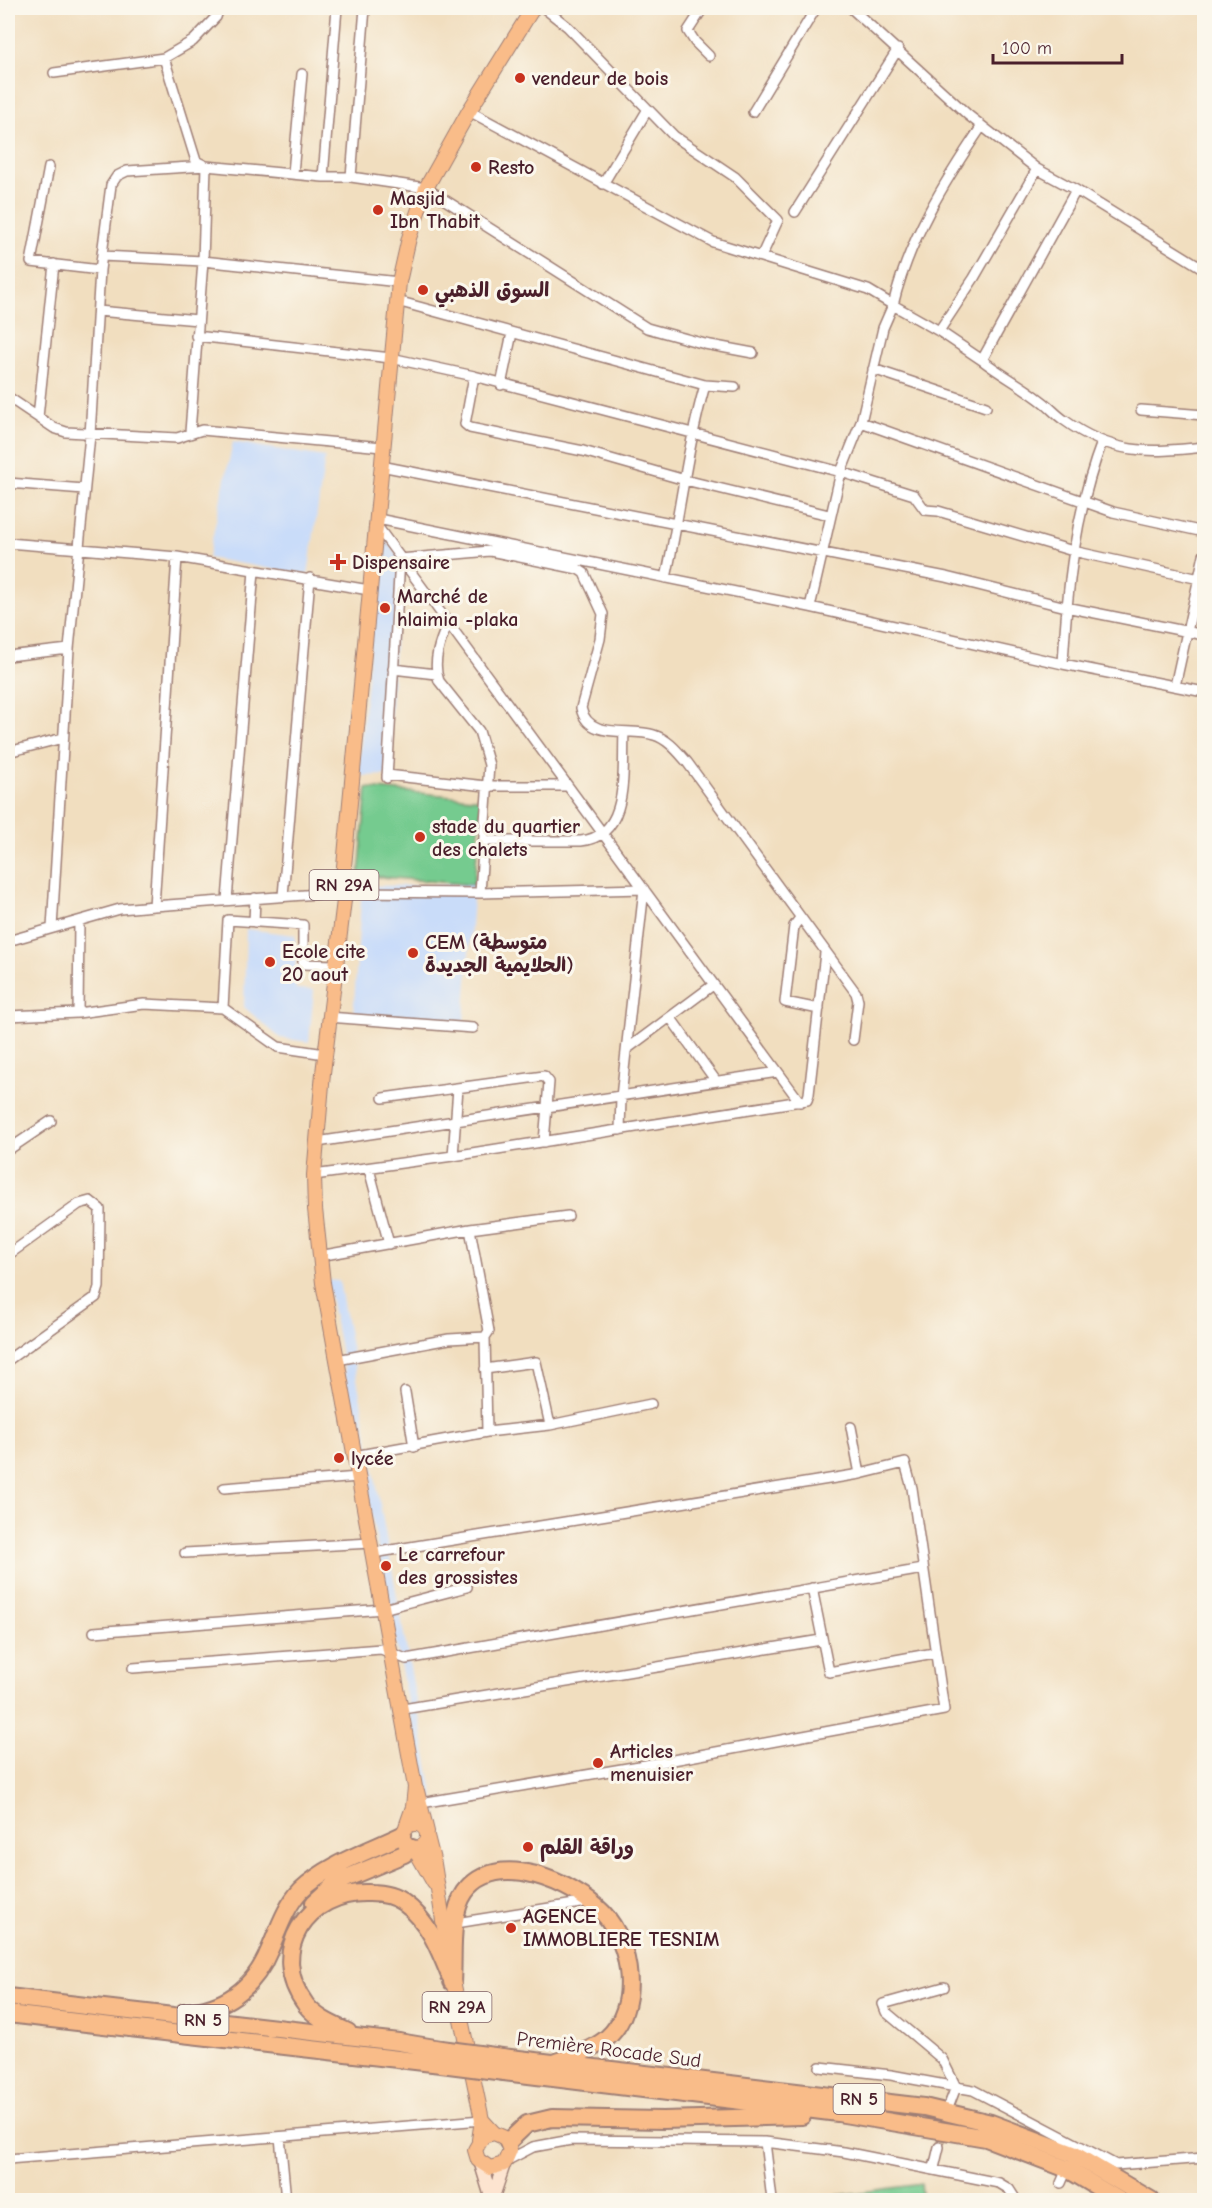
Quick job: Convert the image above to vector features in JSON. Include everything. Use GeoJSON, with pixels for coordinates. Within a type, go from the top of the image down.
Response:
{"type":"FeatureCollection","features":[{"type":"Feature","properties":{"kind":"highway"},"geometry":{"type":"LineString","coordinates":[[399,2042],[349,2033],[324,2021],[307,2006],[292,1976],[291,1951],[296,1932],[320,1896],[338,1882],[404,1854],[409,1839]]}},
{"type":"Feature","properties":{"kind":"highway"},"geometry":{"type":"LineString","coordinates":[[148,2014],[206,2010],[238,1995],[254,1978],[268,1954],[292,1901],[303,1889],[345,1861],[409,1839]]}},
{"type":"Feature","properties":{"kind":"highway"},"geometry":{"type":"LineString","coordinates":[[452,1982],[456,1923],[460,1901],[470,1887],[487,1876],[510,1871],[533,1874],[561,1884],[595,1905],[611,1923],[623,1952],[629,1981],[626,2013],[610,2036],[601,2043],[549,2065]]}},
{"type":"Feature","properties":{"kind":"highway"},"geometry":{"type":"LineString","coordinates":[[307,1914],[322,1903],[341,1895],[386,1893],[404,1902],[424,1922],[438,1946],[452,1982]]}},
{"type":"Feature","properties":{"kind":"highway","name":"Première Rocade Sud"},"geometry":{"type":"LineString","coordinates":[[8,1997],[399,2042],[441,2057]]}},
{"type":"Feature","properties":{"kind":"highway","name":"Première Rocade Sud"},"geometry":{"type":"LineString","coordinates":[[8,2014],[441,2057],[918,2124],[986,2138],[1119,2200]]}},
{"type":"Feature","properties":{"kind":"highway","name":"Première Rocade Sud"},"geometry":{"type":"LineString","coordinates":[[503,2065],[549,2065],[924,2107],[991,2123],[1053,2145],[1073,2154],[1151,2200]]}},
{"type":"Feature","properties":{"kind":"highway"},"geometry":{"type":"LineString","coordinates":[[504,2140],[527,2124],[552,2118],[761,2119],[838,2113]]}},
{"type":"Feature","properties":{"kind":"main road","name":"RN 29A"},"geometry":{"type":"LineString","coordinates":[[415,1787],[403,1709],[354,1456],[319,1256],[314,1175],[328,1017],[345,892],[344,866],[399,282],[409,238],[426,188],[469,111],[532,8]]}},
{"type":"Feature","properties":{"kind":"main road"},"geometry":{"type":"LineString","coordinates":[[415,1787],[421,1803],[439,1893]]}},
{"type":"Feature","properties":{"kind":"main road"},"geometry":{"type":"LineString","coordinates":[[415,1787],[409,1839],[439,1893]]}},
{"type":"Feature","properties":{"kind":"main road"},"geometry":{"type":"LineString","coordinates":[[409,1839],[418,1824],[427,1834]]}},
{"type":"Feature","properties":{"kind":"main road"},"geometry":{"type":"LineString","coordinates":[[409,1839],[424,1844],[427,1834]]}},
{"type":"Feature","properties":{"kind":"main road","name":"RN 29A"},"geometry":{"type":"LineString","coordinates":[[439,1893],[452,1982],[482,2121],[479,2140]]}},
{"type":"Feature","properties":{"kind":"main road"},"geometry":{"type":"LineString","coordinates":[[482,2121],[504,2140],[506,2162],[492,2200]]}},
{"type":"Feature","properties":{"kind":"main road"},"geometry":{"type":"LineString","coordinates":[[492,2200],[476,2155],[479,2140],[504,2140]]}},
{"type":"Feature","properties":{"kind":"main road"},"geometry":{"type":"LineString","coordinates":[[481,2164],[490,2168],[506,2162]]}},
{"type":"Feature","properties":{"kind":"street"},"geometry":{"type":"LineString","coordinates":[[54,74],[164,58],[193,41],[216,17],[219,8]]}},
{"type":"Feature","properties":{"kind":"street"},"geometry":{"type":"LineString","coordinates":[[323,177],[337,8]]}},
{"type":"Feature","properties":{"kind":"street"},"geometry":{"type":"LineString","coordinates":[[351,177],[365,8]]}},
{"type":"Feature","properties":{"kind":"street"},"geometry":{"type":"LineString","coordinates":[[544,8],[568,27],[674,136],[735,177],[778,220],[761,257]]}},
{"type":"Feature","properties":{"kind":"street"},"geometry":{"type":"LineString","coordinates":[[703,8],[688,31],[708,56]]}},
{"type":"Feature","properties":{"kind":"street"},"geometry":{"type":"LineString","coordinates":[[753,112],[816,8]]}},
{"type":"Feature","properties":{"kind":"street"},"geometry":{"type":"LineString","coordinates":[[851,8],[982,126],[1037,170],[1076,190],[1204,269]]}},
{"type":"Feature","properties":{"kind":"street"},"geometry":{"type":"LineString","coordinates":[[795,212],[898,49]]}},
{"type":"Feature","properties":{"kind":"street"},"geometry":{"type":"LineString","coordinates":[[164,58],[189,146],[196,161],[206,166]]}},
{"type":"Feature","properties":{"kind":"street"},"geometry":{"type":"LineString","coordinates":[[293,173],[302,74]]}},
{"type":"Feature","properties":{"kind":"street"},"geometry":{"type":"LineString","coordinates":[[603,184],[648,109]]}},
{"type":"Feature","properties":{"kind":"street"},"geometry":{"type":"LineString","coordinates":[[469,111],[713,242],[868,290],[892,306],[939,331],[1039,398],[1063,420],[1102,442],[1130,450],[1154,453],[1204,447]]}},
{"type":"Feature","properties":{"kind":"street"},"geometry":{"type":"LineString","coordinates":[[810,607],[829,515],[841,472],[861,422],[883,328],[906,262],[940,188],[982,126]]}},
{"type":"Feature","properties":{"kind":"street"},"geometry":{"type":"LineString","coordinates":[[190,432],[203,261],[206,166]]}},
{"type":"Feature","properties":{"kind":"street"},"geometry":{"type":"LineString","coordinates":[[52,928],[69,649],[81,547],[100,270],[111,185],[117,176],[127,171],[206,166],[323,177],[351,177],[426,188],[647,328],[705,344],[753,353]]}},
{"type":"Feature","properties":{"kind":"street"},"geometry":{"type":"LineString","coordinates":[[49,167],[32,262],[100,270]]}},
{"type":"Feature","properties":{"kind":"street"},"geometry":{"type":"LineString","coordinates":[[939,331],[974,278],[1037,170]]}},
{"type":"Feature","properties":{"kind":"street"},"geometry":{"type":"LineString","coordinates":[[982,360],[1076,190]]}},
{"type":"Feature","properties":{"kind":"street"},"geometry":{"type":"LineString","coordinates":[[102,256],[203,261],[399,282]]}},
{"type":"Feature","properties":{"kind":"street"},"geometry":{"type":"LineString","coordinates":[[38,417],[54,264]]}},
{"type":"Feature","properties":{"kind":"street"},"geometry":{"type":"LineString","coordinates":[[397,301],[705,385],[735,387]]}},
{"type":"Feature","properties":{"kind":"street"},"geometry":{"type":"LineString","coordinates":[[98,310],[198,320]]}},
{"type":"Feature","properties":{"kind":"street"},"geometry":{"type":"LineString","coordinates":[[501,385],[513,333]]}},
{"type":"Feature","properties":{"kind":"street"},"geometry":{"type":"LineString","coordinates":[[196,336],[391,358],[474,376],[501,385],[691,431],[841,472],[914,495],[925,510],[938,511],[1073,551],[1201,579]]}},
{"type":"Feature","properties":{"kind":"street"},"geometry":{"type":"LineString","coordinates":[[873,369],[986,407]]}},
{"type":"Feature","properties":{"kind":"street"},"geometry":{"type":"LineString","coordinates":[[474,376],[465,416],[465,424],[470,428],[583,451],[685,480],[829,515]]}},
{"type":"Feature","properties":{"kind":"street"},"geometry":{"type":"LineString","coordinates":[[666,578],[685,480],[691,431],[705,385]]}},
{"type":"Feature","properties":{"kind":"street"},"geometry":{"type":"LineString","coordinates":[[8,397],[54,428],[66,432],[177,438],[202,430],[382,447]]}},
{"type":"Feature","properties":{"kind":"street"},"geometry":{"type":"LineString","coordinates":[[1141,410],[1204,415]]}},
{"type":"Feature","properties":{"kind":"street"},"geometry":{"type":"LineString","coordinates":[[861,422],[1084,503],[1113,512],[1204,532]]}},
{"type":"Feature","properties":{"kind":"street"},"geometry":{"type":"LineString","coordinates":[[1063,664],[1066,607],[1073,551],[1089,477],[1102,442]]}},
{"type":"Feature","properties":{"kind":"street"},"geometry":{"type":"LineString","coordinates":[[381,466],[677,526],[946,577],[1066,607],[1204,635]]}},
{"type":"Feature","properties":{"kind":"street"},"geometry":{"type":"LineString","coordinates":[[8,483],[84,489]]}},
{"type":"Feature","properties":{"kind":"street"},"geometry":{"type":"LineString","coordinates":[[377,523],[400,558],[800,1102]]}},
{"type":"Feature","properties":{"kind":"street"},"geometry":{"type":"LineString","coordinates":[[377,523],[810,607],[1063,664],[1204,692]]}},
{"type":"Feature","properties":{"kind":"street"},"geometry":{"type":"LineString","coordinates":[[8,543],[81,547],[177,557],[254,571],[310,578],[369,590]]}},
{"type":"Feature","properties":{"kind":"street"},"geometry":{"type":"LineString","coordinates":[[400,558],[501,551],[578,569],[584,573],[603,615],[600,639],[581,708],[582,716],[596,728],[654,735],[670,744],[681,756],[856,993],[858,1001],[853,1040]]}},
{"type":"Feature","properties":{"kind":"street"},"geometry":{"type":"LineString","coordinates":[[1175,686],[1201,579],[1204,555]]}},
{"type":"Feature","properties":{"kind":"street"},"geometry":{"type":"LineString","coordinates":[[154,906],[177,557]]}},
{"type":"Feature","properties":{"kind":"street"},"geometry":{"type":"LineString","coordinates":[[400,558],[387,777],[486,786],[568,786]]}},
{"type":"Feature","properties":{"kind":"street"},"geometry":{"type":"LineString","coordinates":[[227,900],[254,571]]}},
{"type":"Feature","properties":{"kind":"street"},"geometry":{"type":"LineString","coordinates":[[283,896],[310,578]]}},
{"type":"Feature","properties":{"kind":"street"},"geometry":{"type":"LineString","coordinates":[[448,623],[438,650],[436,674],[439,681],[479,731],[489,765],[480,893]]}},
{"type":"Feature","properties":{"kind":"street"},"geometry":{"type":"LineString","coordinates":[[8,656],[69,649]]}},
{"type":"Feature","properties":{"kind":"street"},"geometry":{"type":"LineString","coordinates":[[393,669],[436,674]]}},
{"type":"Feature","properties":{"kind":"street"},"geometry":{"type":"LineString","coordinates":[[483,841],[581,841],[604,834],[616,819],[619,805],[624,732]]}},
{"type":"Feature","properties":{"kind":"street"},"geometry":{"type":"LineString","coordinates":[[8,752],[63,738]]}},
{"type":"Feature","properties":{"kind":"street"},"geometry":{"type":"LineString","coordinates":[[8,941],[120,909],[227,900],[345,892],[480,893],[644,889]]}},
{"type":"Feature","properties":{"kind":"street"},"geometry":{"type":"LineString","coordinates":[[620,1130],[621,1097],[644,889]]}},
{"type":"Feature","properties":{"kind":"street"},"geometry":{"type":"LineString","coordinates":[[254,922],[255,898]]}},
{"type":"Feature","properties":{"kind":"street"},"geometry":{"type":"LineString","coordinates":[[800,918],[794,926],[785,1002],[819,1009]]}},
{"type":"Feature","properties":{"kind":"street"},"geometry":{"type":"LineString","coordinates":[[223,1008],[228,920],[303,926],[303,964],[334,965]]}},
{"type":"Feature","properties":{"kind":"street"},"geometry":{"type":"LineString","coordinates":[[78,1013],[80,922]]}},
{"type":"Feature","properties":{"kind":"street"},"geometry":{"type":"LineString","coordinates":[[314,1175],[369,1169],[807,1100],[825,952]]}},
{"type":"Feature","properties":{"kind":"street"},"geometry":{"type":"LineString","coordinates":[[627,1049],[713,985]]}},
{"type":"Feature","properties":{"kind":"street"},"geometry":{"type":"LineString","coordinates":[[8,1016],[78,1013],[144,1004],[223,1008],[278,1047],[325,1054]]}},
{"type":"Feature","properties":{"kind":"street"},"geometry":{"type":"LineString","coordinates":[[328,1017],[473,1028]]}},
{"type":"Feature","properties":{"kind":"street"},"geometry":{"type":"LineString","coordinates":[[670,1017],[716,1081]]}},
{"type":"Feature","properties":{"kind":"street"},"geometry":{"type":"LineString","coordinates":[[317,1142],[778,1072]]}},
{"type":"Feature","properties":{"kind":"street"},"geometry":{"type":"LineString","coordinates":[[383,1098],[544,1076],[549,1082],[544,1142]]}},
{"type":"Feature","properties":{"kind":"street"},"geometry":{"type":"LineString","coordinates":[[453,1156],[458,1088]]}},
{"type":"Feature","properties":{"kind":"street"},"geometry":{"type":"LineString","coordinates":[[8,1149],[51,1121]]}},
{"type":"Feature","properties":{"kind":"street"},"geometry":{"type":"LineString","coordinates":[[369,1169],[389,1244]]}},
{"type":"Feature","properties":{"kind":"street"},"geometry":{"type":"LineString","coordinates":[[8,1255],[79,1204],[90,1200],[100,1209],[99,1287],[96,1297],[8,1360]]}},
{"type":"Feature","properties":{"kind":"street"},"geometry":{"type":"LineString","coordinates":[[319,1256],[470,1229],[568,1216]]}},
{"type":"Feature","properties":{"kind":"street"},"geometry":{"type":"LineString","coordinates":[[470,1229],[487,1309],[489,1331],[485,1337],[487,1432]]}},
{"type":"Feature","properties":{"kind":"street"},"geometry":{"type":"LineString","coordinates":[[337,1360],[449,1339],[485,1337]]}},
{"type":"Feature","properties":{"kind":"street"},"geometry":{"type":"LineString","coordinates":[[485,1369],[536,1362],[550,1425]]}},
{"type":"Feature","properties":{"kind":"street"},"geometry":{"type":"LineString","coordinates":[[405,1392],[414,1447]]}},
{"type":"Feature","properties":{"kind":"street"},"geometry":{"type":"LineString","coordinates":[[354,1456],[487,1432],[550,1425],[651,1404]]}},
{"type":"Feature","properties":{"kind":"street"},"geometry":{"type":"LineString","coordinates":[[851,1427],[860,1474]]}},
{"type":"Feature","properties":{"kind":"street"},"geometry":{"type":"LineString","coordinates":[[185,1553],[372,1548],[860,1474],[905,1463],[912,1488],[944,1710],[657,1763],[421,1803]]}},
{"type":"Feature","properties":{"kind":"street"},"geometry":{"type":"LineString","coordinates":[[224,1488],[358,1477]]}},
{"type":"Feature","properties":{"kind":"street"},"geometry":{"type":"LineString","coordinates":[[132,1668],[381,1649],[406,1659],[923,1569]]}},
{"type":"Feature","properties":{"kind":"street"},"geometry":{"type":"LineString","coordinates":[[94,1632],[383,1609],[468,1587]]}},
{"type":"Feature","properties":{"kind":"street"},"geometry":{"type":"LineString","coordinates":[[812,1588],[829,1672],[934,1653]]}},
{"type":"Feature","properties":{"kind":"street"},"geometry":{"type":"LineString","coordinates":[[403,1709],[821,1640]]}},
{"type":"Feature","properties":{"kind":"street"},"geometry":{"type":"LineString","coordinates":[[456,1923],[581,1903]]}},
{"type":"Feature","properties":{"kind":"street"},"geometry":{"type":"LineString","coordinates":[[944,1987],[883,2004],[886,2012],[942,2059],[956,2087],[948,2108]]}},
{"type":"Feature","properties":{"kind":"street"},"geometry":{"type":"LineString","coordinates":[[820,2067],[891,2075],[973,2090],[1116,2165],[1204,2158]]}},
{"type":"Feature","properties":{"kind":"street"},"geometry":{"type":"LineString","coordinates":[[8,2159],[482,2121]]}},
{"type":"Feature","properties":{"kind":"street"},"geometry":{"type":"LineString","coordinates":[[280,2137],[286,2200]]}},
{"type":"Feature","properties":{"kind":"street"},"geometry":{"type":"LineString","coordinates":[[504,2140],[533,2147]]}},
{"type":"Feature","properties":{"kind":"street"},"geometry":{"type":"LineString","coordinates":[[506,2162],[533,2147],[571,2140],[765,2142],[844,2152],[934,2168],[999,2183],[1009,2189],[1016,2200]]}},
{"type":"Feature","properties":{"kind":"street"},"geometry":{"type":"LineString","coordinates":[[765,2142],[772,2200]]}},
{"type":"Feature","properties":{"kind":"street"},"geometry":{"type":"LineString","coordinates":[[934,2168],[939,2147]]}},
{"type":"Feature","properties":{"kind":"shaded area"},"geometry":{"type":"Polygon","coordinates":[[[233,442],[325,457],[308,575],[208,558],[233,442]]]}},
{"type":"Feature","properties":{"kind":"shaded area","name":"Marché de hlaimia -plaka"},"geometry":{"type":"Polygon","coordinates":[[[381,533],[400,559],[387,775],[358,776],[381,533]]]}},
{"type":"Feature","properties":{"kind":"shaded area","name":"CEM (متوسطة الحلايمية الجديدة)"},"geometry":{"type":"Polygon","coordinates":[[[474,885],[464,1022],[353,1019],[362,886],[474,885]]]}},
{"type":"Feature","properties":{"kind":"shaded area","name":"Ecole cite 20 aout"},"geometry":{"type":"Polygon","coordinates":[[[246,929],[295,935],[296,989],[314,990],[309,1042],[280,1038],[244,1007],[246,929]]]}},
{"type":"Feature","properties":{"kind":"shaded area","name":"Le carrefour des grossistes"},"geometry":{"type":"Polygon","coordinates":[[[327,1280],[339,1281],[444,1852],[436,1853],[327,1280]]]}},
{"type":"Feature","properties":{"kind":"green space","name":"stade du quartier des chalets"},"geometry":{"type":"Polygon","coordinates":[[[367,788],[482,799],[474,885],[359,875],[367,788]]]}},
{"type":"Feature","properties":{"kind":"green space"},"geometry":{"type":"Polygon","coordinates":[[[921,2184],[923,2200],[804,2200],[921,2184]]]}},
{"type":"Feature","properties":{"kind":"tunnel"},"geometry":{"type":"LineString","coordinates":[[939,2147],[948,2110]]}},
{"type":"Feature","properties":{"kind":"place","name":"vendeur de bois"},"geometry":{"type":"Point","coordinates":[520,78]}},
{"type":"Feature","properties":{"kind":"place","name":"Resto"},"geometry":{"type":"Point","coordinates":[476,167]}},
{"type":"Feature","properties":{"kind":"place","name":"Masjid Ibn Thabit"},"geometry":{"type":"Point","coordinates":[378,210]}},
{"type":"Feature","properties":{"kind":"place","name":"السوق الذهبي"},"geometry":{"type":"Point","coordinates":[423,290]}},
{"type":"Feature","properties":{"kind":"place","name":"Dispensaire"},"geometry":{"type":"Point","coordinates":[338,562]}},
{"type":"Feature","properties":{"kind":"place","name":"Marché de hlaimia -plaka"},"geometry":{"type":"Point","coordinates":[385,608]}},
{"type":"Feature","properties":{"kind":"place","name":"stade du quartier des chalets"},"geometry":{"type":"Point","coordinates":[420,837]}},
{"type":"Feature","properties":{"kind":"place","name":"CEM (متوسطة الحلايمية الجديدة)"},"geometry":{"type":"Point","coordinates":[413,953]}},
{"type":"Feature","properties":{"kind":"place","name":"Ecole cite 20 aout"},"geometry":{"type":"Point","coordinates":[270,962]}},
{"type":"Feature","properties":{"kind":"place","name":"lycée"},"geometry":{"type":"Point","coordinates":[339,1458]}},
{"type":"Feature","properties":{"kind":"place","name":"Le carrefour des grossistes"},"geometry":{"type":"Point","coordinates":[386,1566]}},
{"type":"Feature","properties":{"kind":"place","name":"Articles menuisier"},"geometry":{"type":"Point","coordinates":[598,1763]}},
{"type":"Feature","properties":{"kind":"place","name":"وراقة القلم"},"geometry":{"type":"Point","coordinates":[528,1847]}},
{"type":"Feature","properties":{"kind":"place","name":"AGENCE IMMOBLIERE TESNIM"},"geometry":{"type":"Point","coordinates":[511,1928]}}]}
